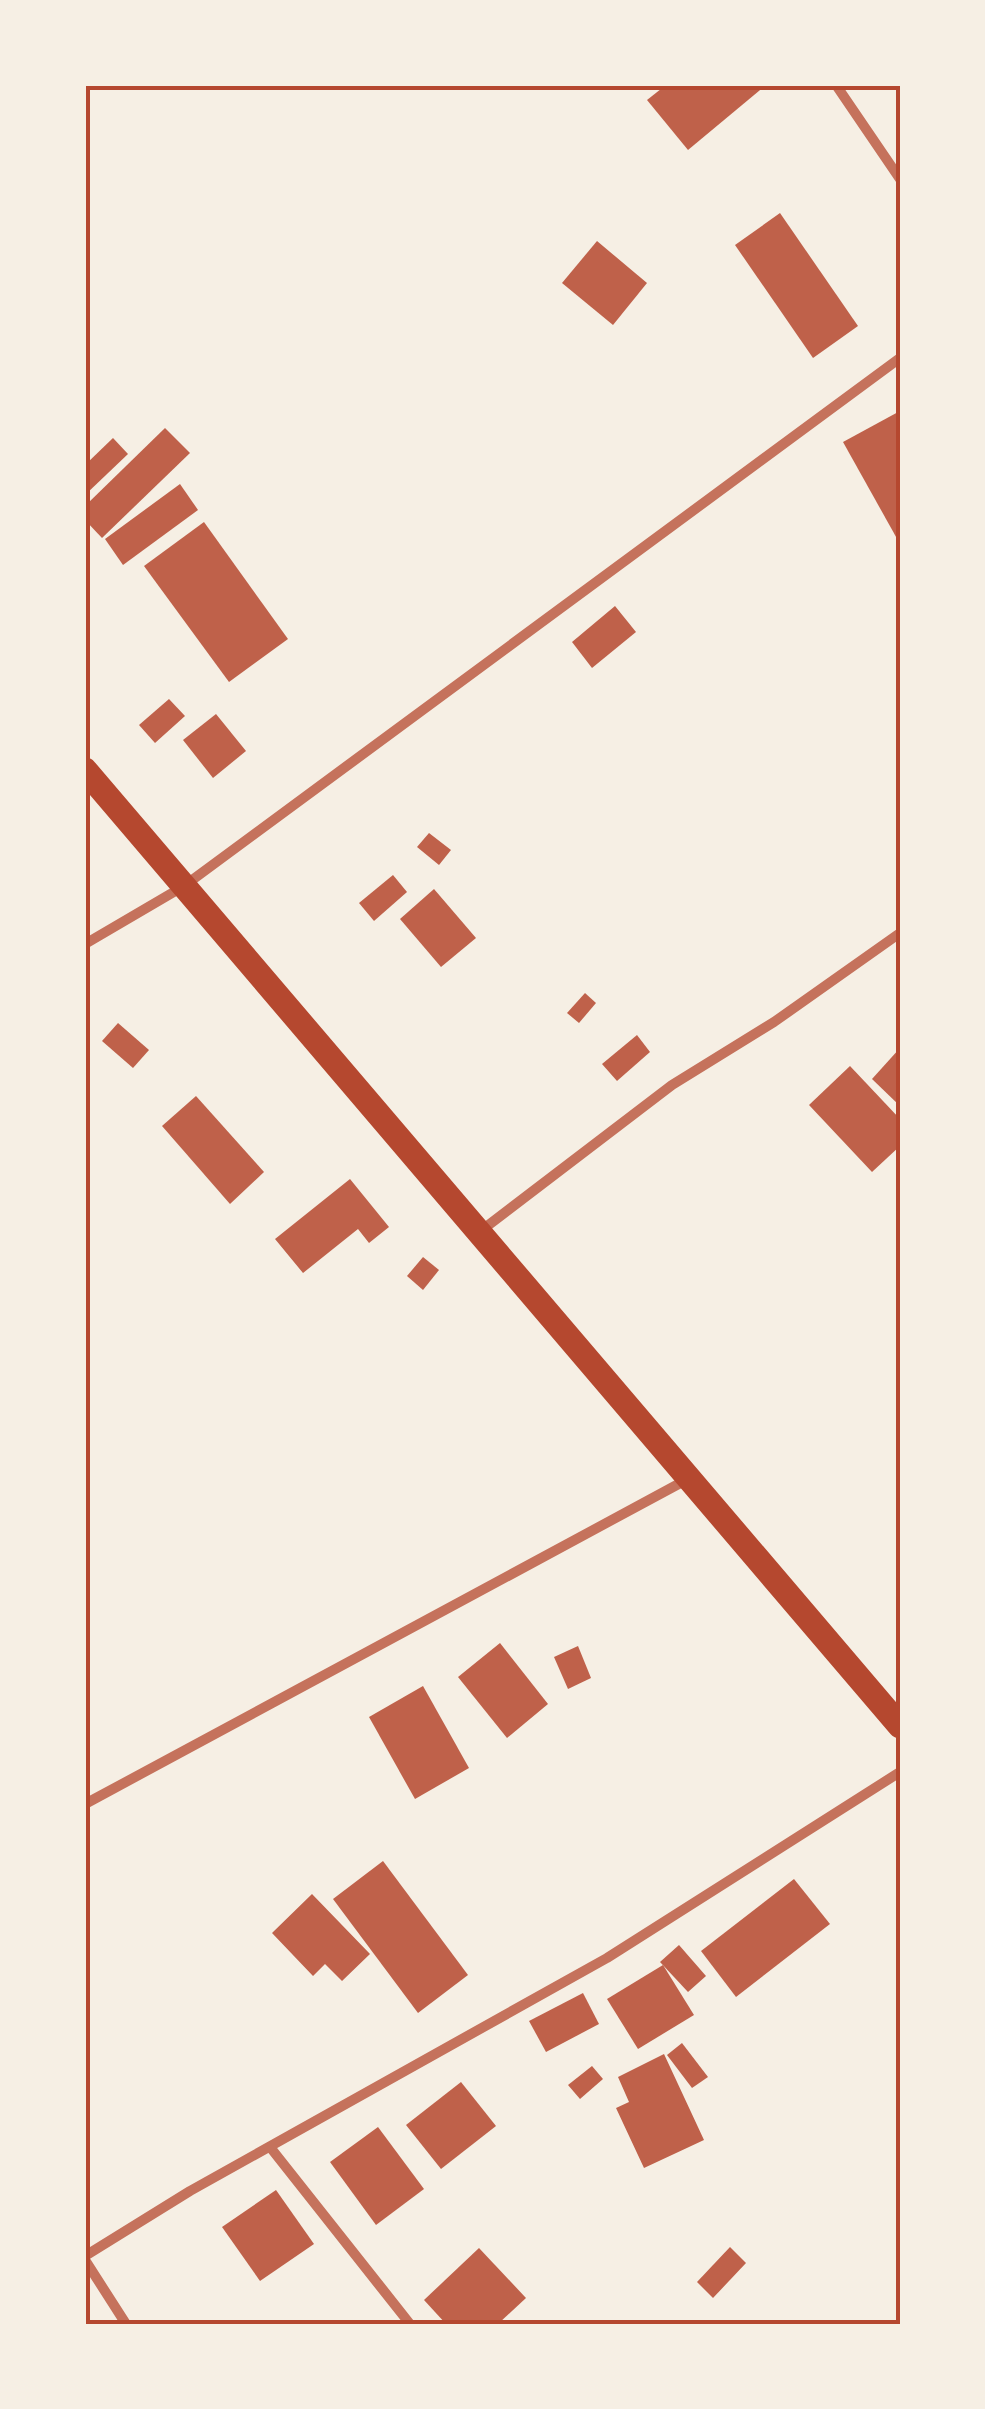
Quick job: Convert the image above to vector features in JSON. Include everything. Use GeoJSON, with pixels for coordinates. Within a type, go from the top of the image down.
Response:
{"type":"FeatureCollection","features":[{"type":"Feature","properties":{"kind":"highway"},"geometry":{"type":"LineString","coordinates":[[85,770],[477,1234],[692,1477],[900,1726]]}},
{"type":"Feature","properties":{"kind":"street"},"geometry":{"type":"LineString","coordinates":[[836,85],[900,179]]}},
{"type":"Feature","properties":{"kind":"street"},"geometry":{"type":"LineString","coordinates":[[85,944],[184,886],[900,358]]}},
{"type":"Feature","properties":{"kind":"street"},"geometry":{"type":"LineString","coordinates":[[477,1234],[656,1097],[774,1022],[900,933]]}},
{"type":"Feature","properties":{"kind":"street"},"geometry":{"type":"LineString","coordinates":[[85,1804],[692,1477]]}},
{"type":"Feature","properties":{"kind":"street"},"geometry":{"type":"LineString","coordinates":[[126,2324],[85,2258],[270,2147],[607,1958],[900,1772]]}},
{"type":"Feature","properties":{"kind":"street"},"geometry":{"type":"LineString","coordinates":[[270,2147],[410,2324]]}},
{"type":"Feature","properties":{"kind":"building"},"geometry":{"type":"Polygon","coordinates":[[[666,85],[766,85],[688,150],[647,100],[666,85]]]}},
{"type":"Feature","properties":{"kind":"building"},"geometry":{"type":"Polygon","coordinates":[[[780,213],[858,326],[813,358],[735,245],[780,213]]]}},
{"type":"Feature","properties":{"kind":"building"},"geometry":{"type":"Polygon","coordinates":[[[597,241],[647,283],[613,325],[562,283],[597,241]]]}},
{"type":"Feature","properties":{"kind":"building"},"geometry":{"type":"Polygon","coordinates":[[[900,411],[900,544],[843,442],[900,411]]]}},
{"type":"Feature","properties":{"kind":"building"},"geometry":{"type":"Polygon","coordinates":[[[165,428],[190,453],[102,538],[85,520],[85,506],[165,428]]]}},
{"type":"Feature","properties":{"kind":"building"},"geometry":{"type":"Polygon","coordinates":[[[113,438],[128,454],[85,495],[85,465],[113,438]]]}},
{"type":"Feature","properties":{"kind":"building"},"geometry":{"type":"Polygon","coordinates":[[[180,484],[198,510],[123,565],[105,539],[180,484]]]}},
{"type":"Feature","properties":{"kind":"building"},"geometry":{"type":"Polygon","coordinates":[[[204,522],[288,639],[229,682],[144,566],[204,522]]]}},
{"type":"Feature","properties":{"kind":"building"},"geometry":{"type":"Polygon","coordinates":[[[615,606],[636,632],[592,668],[572,642],[615,606]]]}},
{"type":"Feature","properties":{"kind":"building"},"geometry":{"type":"Polygon","coordinates":[[[169,699],[185,716],[155,743],[139,725],[169,699]]]}},
{"type":"Feature","properties":{"kind":"building"},"geometry":{"type":"Polygon","coordinates":[[[216,714],[246,751],[213,778],[183,740],[216,714]]]}},
{"type":"Feature","properties":{"kind":"building"},"geometry":{"type":"Polygon","coordinates":[[[429,833],[451,850],[439,865],[417,847],[429,833]]]}},
{"type":"Feature","properties":{"kind":"building"},"geometry":{"type":"Polygon","coordinates":[[[393,875],[407,892],[374,921],[359,903],[393,875]]]}},
{"type":"Feature","properties":{"kind":"building"},"geometry":{"type":"Polygon","coordinates":[[[434,889],[476,938],[441,967],[400,919],[434,889]]]}},
{"type":"Feature","properties":{"kind":"building"},"geometry":{"type":"Polygon","coordinates":[[[585,993],[596,1003],[579,1023],[567,1013],[585,993]]]}},
{"type":"Feature","properties":{"kind":"building"},"geometry":{"type":"Polygon","coordinates":[[[118,1023],[149,1050],[133,1068],[102,1041],[118,1023]]]}},
{"type":"Feature","properties":{"kind":"building"},"geometry":{"type":"Polygon","coordinates":[[[637,1035],[650,1052],[617,1081],[602,1064],[637,1035]]]}},
{"type":"Feature","properties":{"kind":"building"},"geometry":{"type":"Polygon","coordinates":[[[900,1048],[900,1106],[872,1079],[900,1048]]]}},
{"type":"Feature","properties":{"kind":"building"},"geometry":{"type":"Polygon","coordinates":[[[850,1066],[900,1119],[900,1146],[872,1172],[809,1105],[850,1066]]]}},
{"type":"Feature","properties":{"kind":"building"},"geometry":{"type":"Polygon","coordinates":[[[196,1096],[264,1172],[230,1204],[162,1126],[196,1096]]]}},
{"type":"Feature","properties":{"kind":"building"},"geometry":{"type":"Polygon","coordinates":[[[350,1179],[389,1227],[369,1243],[358,1229],[303,1273],[275,1239],[350,1179]]]}},
{"type":"Feature","properties":{"kind":"building"},"geometry":{"type":"Polygon","coordinates":[[[423,1257],[439,1270],[423,1290],[407,1276],[423,1257]]]}},
{"type":"Feature","properties":{"kind":"building"},"geometry":{"type":"Polygon","coordinates":[[[500,1643],[548,1704],[507,1738],[458,1677],[500,1643]]]}},
{"type":"Feature","properties":{"kind":"building"},"geometry":{"type":"Polygon","coordinates":[[[578,1646],[591,1678],[568,1689],[554,1657],[578,1646]]]}},
{"type":"Feature","properties":{"kind":"building"},"geometry":{"type":"Polygon","coordinates":[[[423,1686],[469,1768],[415,1799],[369,1717],[423,1686]]]}},
{"type":"Feature","properties":{"kind":"building"},"geometry":{"type":"Polygon","coordinates":[[[383,1861],[468,1975],[418,2013],[333,1899],[383,1861]]]}},
{"type":"Feature","properties":{"kind":"building"},"geometry":{"type":"Polygon","coordinates":[[[794,1879],[830,1924],[736,1997],[701,1951],[794,1879]]]}},
{"type":"Feature","properties":{"kind":"building"},"geometry":{"type":"Polygon","coordinates":[[[312,1894],[370,1954],[342,1981],[325,1964],[313,1976],[272,1933],[312,1894]]]}},
{"type":"Feature","properties":{"kind":"building"},"geometry":{"type":"Polygon","coordinates":[[[679,1945],[706,1976],[688,1992],[660,1962],[679,1945]]]}},
{"type":"Feature","properties":{"kind":"building"},"geometry":{"type":"Polygon","coordinates":[[[663,1965],[694,2015],[638,2049],[607,1999],[663,1965]]]}},
{"type":"Feature","properties":{"kind":"building"},"geometry":{"type":"Polygon","coordinates":[[[583,1993],[599,2024],[546,2052],[529,2021],[583,1993]]]}},
{"type":"Feature","properties":{"kind":"building"},"geometry":{"type":"Polygon","coordinates":[[[682,2043],[708,2077],[692,2088],[667,2055],[682,2043]]]}},
{"type":"Feature","properties":{"kind":"building"},"geometry":{"type":"Polygon","coordinates":[[[664,2054],[704,2140],[644,2168],[616,2108],[629,2102],[618,2077],[664,2054]]]}},
{"type":"Feature","properties":{"kind":"building"},"geometry":{"type":"Polygon","coordinates":[[[592,2066],[603,2079],[580,2099],[568,2085],[592,2066]]]}},
{"type":"Feature","properties":{"kind":"building"},"geometry":{"type":"Polygon","coordinates":[[[461,2082],[496,2126],[441,2169],[406,2125],[461,2082]]]}},
{"type":"Feature","properties":{"kind":"building"},"geometry":{"type":"Polygon","coordinates":[[[378,2127],[424,2189],[376,2225],[330,2162],[378,2127]]]}},
{"type":"Feature","properties":{"kind":"building"},"geometry":{"type":"Polygon","coordinates":[[[276,2190],[314,2244],[260,2281],[222,2227],[276,2190]]]}},
{"type":"Feature","properties":{"kind":"building"},"geometry":{"type":"Polygon","coordinates":[[[730,2247],[746,2263],[713,2298],[697,2282],[730,2247]]]}},
{"type":"Feature","properties":{"kind":"building"},"geometry":{"type":"Polygon","coordinates":[[[479,2248],[526,2298],[498,2324],[446,2324],[424,2300],[479,2248]]]}}]}
